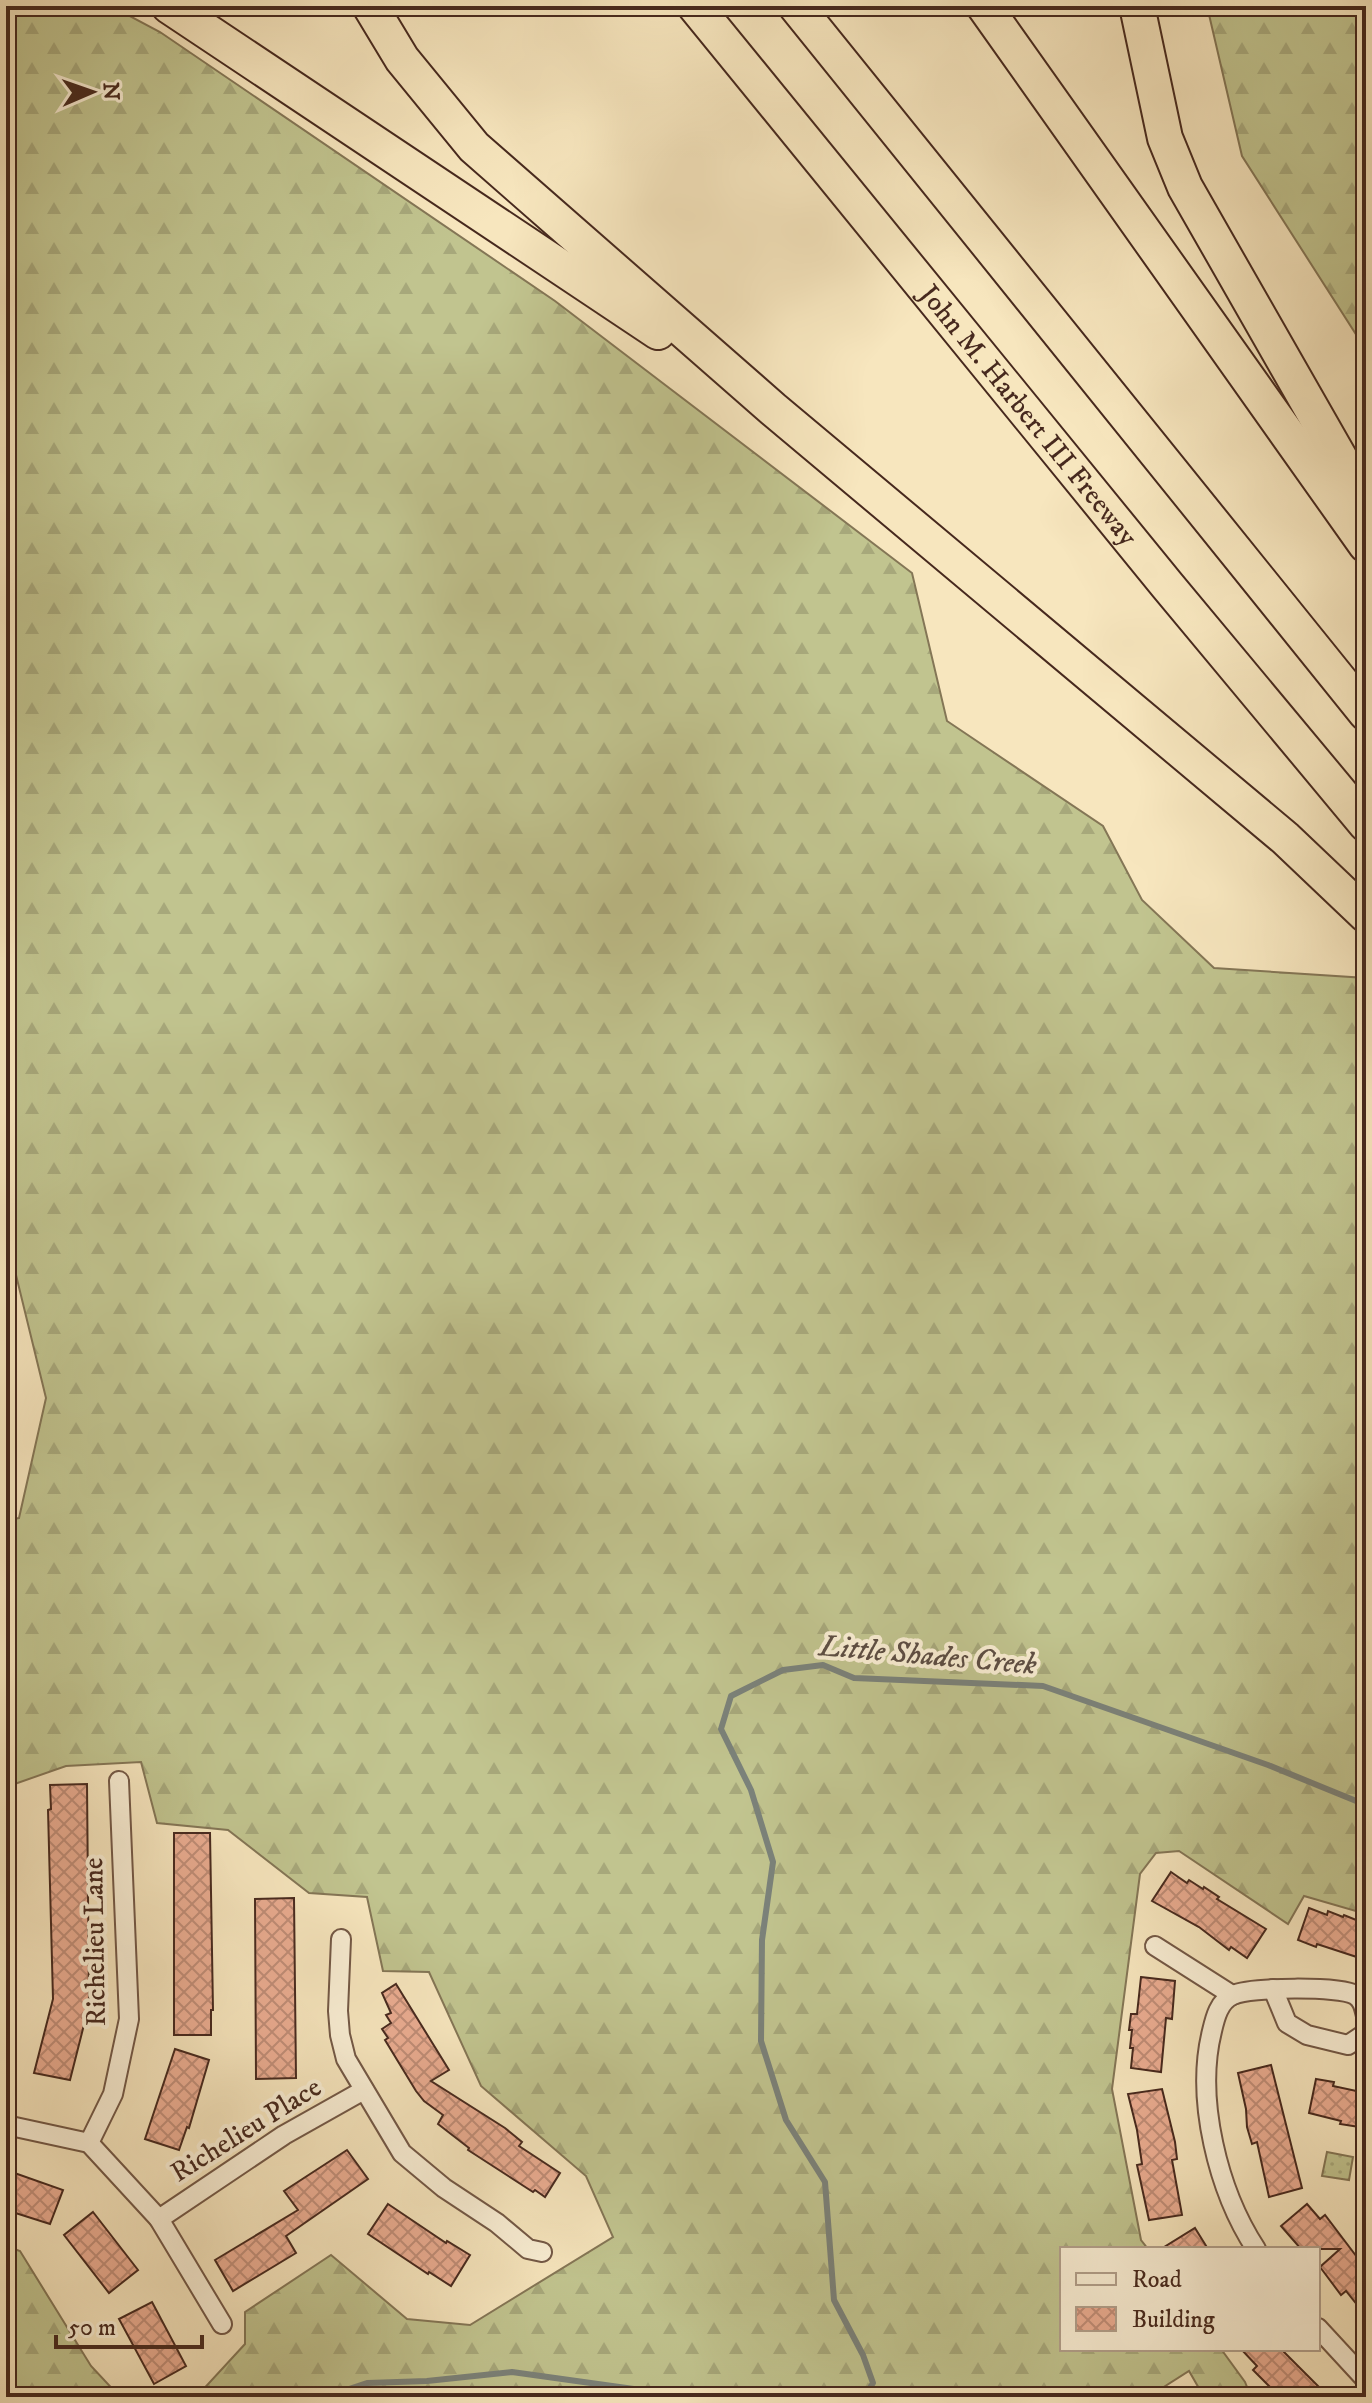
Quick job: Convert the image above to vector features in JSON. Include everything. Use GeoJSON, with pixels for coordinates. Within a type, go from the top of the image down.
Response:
{"type":"FeatureCollection","features":[{"type":"Feature","properties":{"kind":"highway"},"geometry":{"type":"LineString","coordinates":[[169,6],[773,409]]}},
{"type":"Feature","properties":{"kind":"highway"},"geometry":{"type":"LineString","coordinates":[[370,6],[402,59],[474,147],[773,409],[1285,838],[1366,915]]}},
{"type":"Feature","properties":{"kind":"highway","name":"John M. Harbert III Freeway"},"geometry":{"type":"LineString","coordinates":[[695,6],[1157,573],[1366,824]]}},
{"type":"Feature","properties":{"kind":"highway"},"geometry":{"type":"LineString","coordinates":[[796,6],[1366,713]]}},
{"type":"Feature","properties":{"kind":"highway"},"geometry":{"type":"LineString","coordinates":[[984,6],[1366,545]]}},
{"type":"Feature","properties":{"kind":"highway"},"geometry":{"type":"LineString","coordinates":[[1137,6],[1165,138],[1185,187],[1366,504]]}},
{"type":"Feature","properties":{"kind":"street","name":"Richelieu Lane"},"geometry":{"type":"LineString","coordinates":[[89,2143],[113,2094],[129,2019],[119,1781]]}},
{"type":"Feature","properties":{"kind":"street"},"geometry":{"type":"LineString","coordinates":[[341,1939],[340,2035],[346,2059],[402,2153],[528,2249],[542,2252]]}},
{"type":"Feature","properties":{"kind":"street"},"geometry":{"type":"LineString","coordinates":[[1155,1946],[1232,1995]]}},
{"type":"Feature","properties":{"kind":"street"},"geometry":{"type":"LineString","coordinates":[[1255,2247],[1243,2230],[1214,2149],[1206,2072],[1209,2041],[1217,2011],[1232,1995],[1287,1987],[1353,1994],[1363,2003],[1366,2016]]}},
{"type":"Feature","properties":{"kind":"street"},"geometry":{"type":"LineString","coordinates":[[1273,1989],[1287,2023],[1307,2035],[1348,2045],[1366,2033],[1366,2023]]}},
{"type":"Feature","properties":{"kind":"street","name":"Richelieu Place"},"geometry":{"type":"LineString","coordinates":[[159,2219],[284,2135],[364,2090]]}},
{"type":"Feature","properties":{"kind":"street"},"geometry":{"type":"LineString","coordinates":[[6,2125],[89,2143],[159,2219],[222,2324]]}},
{"type":"Feature","properties":{"kind":"street"},"geometry":{"type":"LineString","coordinates":[[1320,2330],[1366,2380]]}},
{"type":"Feature","properties":{"kind":"green space"},"geometry":{"type":"Polygon","coordinates":[[[6,6],[111,6],[160,32],[555,301],[912,573],[947,721],[1103,826],[1142,900],[1214,968],[1366,978],[1366,1914],[1304,1896],[1288,1924],[1179,1851],[1156,1853],[1140,1874],[1112,2089],[1141,2240],[1146,2247],[1060,2247],[1060,2351],[1222,2351],[1245,2382],[1251,2397],[1204,2397],[1189,2371],[1148,2397],[193,2397],[245,2344],[245,2312],[331,2255],[407,2319],[470,2325],[613,2237],[586,2176],[481,2086],[429,1972],[383,1971],[367,1897],[309,1893],[228,1830],[157,1823],[141,1762],[66,1766],[6,1787],[6,1720],[16,1685],[6,1662],[6,1520],[19,1518],[46,1398],[6,1234],[6,6]]]}},
{"type":"Feature","properties":{"kind":"green space"},"geometry":{"type":"Polygon","coordinates":[[[1207,6],[1366,6],[1366,350],[1242,156],[1207,6]]]}},
{"type":"Feature","properties":{"kind":"green space"},"geometry":{"type":"Polygon","coordinates":[[[6,1662],[16,1685],[6,1720],[6,1662]]]}},
{"type":"Feature","properties":{"kind":"green space"},"geometry":{"type":"Polygon","coordinates":[[[1327,2152],[1353,2157],[1349,2180],[1322,2176],[1327,2152]]]}},
{"type":"Feature","properties":{"kind":"green space"},"geometry":{"type":"Polygon","coordinates":[[[6,2246],[20,2251],[91,2366],[120,2397],[6,2397],[6,2246]]]}},
{"type":"Feature","properties":{"kind":"building"},"geometry":{"type":"Polygon","coordinates":[[[87,1784],[89,2005],[70,2080],[34,2073],[53,1999],[48,1810],[51,1809],[50,1785],[87,1784]]]}},
{"type":"Feature","properties":{"kind":"building"},"geometry":{"type":"Polygon","coordinates":[[[174,1833],[210,1833],[211,2035],[174,2035],[174,1833]]]}},
{"type":"Feature","properties":{"kind":"building"},"geometry":{"type":"Polygon","coordinates":[[[1171,1872],[1187,1883],[1189,1880],[1204,1887],[1219,1897],[1217,1899],[1266,1929],[1247,1958],[1231,1947],[1229,1950],[1199,1927],[1152,1901],[1171,1872]]]}},
{"type":"Feature","properties":{"kind":"building"},"geometry":{"type":"Polygon","coordinates":[[[294,1898],[296,2078],[256,2079],[255,1899],[294,1898]]]}},
{"type":"Feature","properties":{"kind":"building"},"geometry":{"type":"Polygon","coordinates":[[[1309,1908],[1327,1915],[1328,1911],[1344,1915],[1366,1924],[1366,1960],[1298,1940],[1309,1908]]]}},
{"type":"Feature","properties":{"kind":"building"},"geometry":{"type":"Polygon","coordinates":[[[1141,1977],[1175,1981],[1172,2019],[1166,2018],[1161,2072],[1131,2068],[1133,2048],[1130,2048],[1132,2030],[1129,2030],[1131,2014],[1137,2014],[1141,1977]]]}},
{"type":"Feature","properties":{"kind":"building"},"geometry":{"type":"Polygon","coordinates":[[[396,1984],[449,2070],[431,2081],[505,2128],[522,2142],[519,2146],[560,2173],[545,2197],[468,2150],[438,2124],[443,2115],[416,2091],[385,2040],[388,2038],[382,2029],[391,2023],[386,2015],[391,2013],[382,1993],[396,1984]]]}},
{"type":"Feature","properties":{"kind":"building"},"geometry":{"type":"Polygon","coordinates":[[[175,2049],[209,2060],[189,2128],[179,2150],[145,2139],[175,2049]]]}},
{"type":"Feature","properties":{"kind":"building"},"geometry":{"type":"Polygon","coordinates":[[[1271,2065],[1302,2188],[1269,2197],[1257,2142],[1252,2144],[1247,2127],[1238,2073],[1271,2065]]]}},
{"type":"Feature","properties":{"kind":"building"},"geometry":{"type":"Polygon","coordinates":[[[1316,2079],[1366,2093],[1366,2128],[1340,2124],[1341,2121],[1309,2113],[1316,2079]]]}},
{"type":"Feature","properties":{"kind":"building"},"geometry":{"type":"Polygon","coordinates":[[[1162,2089],[1175,2142],[1177,2159],[1172,2160],[1182,2215],[1149,2220],[1137,2165],[1142,2164],[1137,2130],[1128,2094],[1162,2089]]]}},
{"type":"Feature","properties":{"kind":"building"},"geometry":{"type":"Polygon","coordinates":[[[347,2150],[368,2179],[286,2236],[296,2253],[233,2291],[215,2260],[298,2210],[284,2191],[347,2150]]]}},
{"type":"Feature","properties":{"kind":"building"},"geometry":{"type":"Polygon","coordinates":[[[6,2170],[63,2190],[50,2224],[6,2210],[6,2170]]]}},
{"type":"Feature","properties":{"kind":"building"},"geometry":{"type":"Polygon","coordinates":[[[388,2204],[446,2243],[470,2255],[451,2286],[368,2234],[388,2204]]]}},
{"type":"Feature","properties":{"kind":"building"},"geometry":{"type":"Polygon","coordinates":[[[1307,2204],[1320,2219],[1325,2215],[1366,2269],[1366,2316],[1346,2291],[1341,2295],[1320,2267],[1340,2249],[1299,2247],[1281,2226],[1307,2204]]]}},
{"type":"Feature","properties":{"kind":"building"},"geometry":{"type":"Polygon","coordinates":[[[93,2212],[138,2270],[109,2293],[64,2235],[93,2212]]]}},
{"type":"Feature","properties":{"kind":"building"},"geometry":{"type":"Polygon","coordinates":[[[1195,2228],[1207,2247],[1164,2247],[1195,2228]]]}},
{"type":"Feature","properties":{"kind":"building"},"geometry":{"type":"Polygon","coordinates":[[[152,2302],[186,2366],[154,2384],[119,2319],[152,2302]]]}},
{"type":"Feature","properties":{"kind":"building"},"geometry":{"type":"Polygon","coordinates":[[[1243,2351],[1283,2351],[1329,2397],[1280,2397],[1253,2370],[1257,2366],[1243,2351]]]}},
{"type":"Feature","properties":{"kind":"waterway","name":"Little Shades Creek"},"geometry":{"type":"LineString","coordinates":[[864,2397],[873,2383],[863,2355],[834,2300],[825,2182],[786,2120],[761,2041],[762,1940],[773,1862],[751,1790],[721,1729],[731,1696],[783,1670],[823,1665],[854,1678],[1043,1686],[1268,1765],[1366,1805]]}},
{"type":"Feature","properties":{"kind":"waterway","name":"Little Shades Creek"},"geometry":{"type":"LineString","coordinates":[[325,2397],[367,2383],[427,2381],[512,2372],[691,2397]]}}]}
